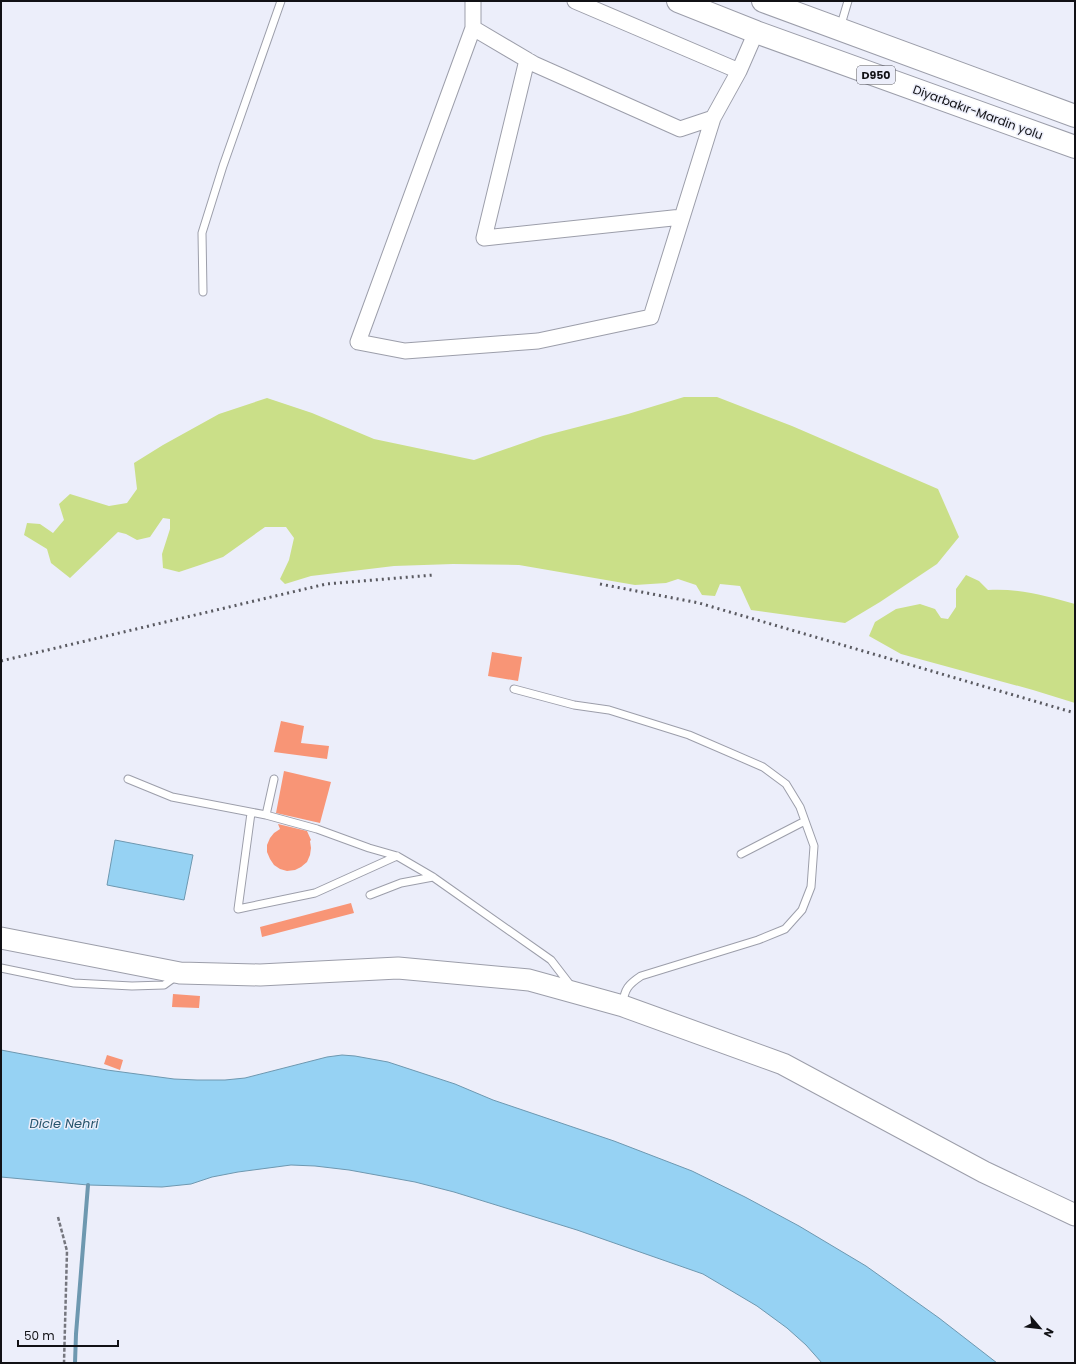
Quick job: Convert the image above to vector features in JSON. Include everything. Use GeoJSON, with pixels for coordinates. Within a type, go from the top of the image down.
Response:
{"type":"FeatureCollection","features":[{"type":"Feature","properties":{"kind":"highway","name":"Diyarbakır-Mardin yolu"},"geometry":{"type":"LineString","coordinates":[[678,1],[756,32],[1075,147]]}},
{"type":"Feature","properties":{"kind":"highway","name":"D950"},"geometry":{"type":"LineString","coordinates":[[763,1],[1075,116]]}},
{"type":"Feature","properties":{"kind":"street"},"geometry":{"type":"LineString","coordinates":[[473,1],[473,28],[358,342],[405,351],[538,341],[651,317],[713,118],[739,72],[756,32]]}},
{"type":"Feature","properties":{"kind":"street"},"geometry":{"type":"LineString","coordinates":[[575,1],[739,72]]}},
{"type":"Feature","properties":{"kind":"street"},"geometry":{"type":"LineString","coordinates":[[473,28],[527,60],[680,129],[713,118]]}},
{"type":"Feature","properties":{"kind":"street"},"geometry":{"type":"LineString","coordinates":[[527,60],[484,238],[682,217]]}},
{"type":"Feature","properties":{"kind":"street"},"geometry":{"type":"LineString","coordinates":[[1,938],[180,973],[260,975],[398,968],[529,980],[623,1006],[783,1064],[984,1172],[1075,1215]]}},
{"type":"Feature","properties":{"kind":"lane"},"geometry":{"type":"LineString","coordinates":[[203,292],[202,233],[223,166],[281,1]]}},
{"type":"Feature","properties":{"kind":"lane"},"geometry":{"type":"LineString","coordinates":[[839,29],[848,1]]}},
{"type":"Feature","properties":{"kind":"lane"},"geometry":{"type":"LineString","coordinates":[[514,689],[574,705],[621,713],[650,724],[689,735],[763,768],[786,784],[800,807],[814,846],[811,888],[802,910],[785,929],[758,940],[641,976],[630,983],[624,995],[623,1006]]}},
{"type":"Feature","properties":{"kind":"lane"},"geometry":{"type":"LineString","coordinates":[[128,779],[172,797],[266,815],[317,829],[369,848],[397,856],[433,877],[551,960],[578,994]]}},
{"type":"Feature","properties":{"kind":"lane"},"geometry":{"type":"LineString","coordinates":[[266,815],[274,779]]}},
{"type":"Feature","properties":{"kind":"lane"},"geometry":{"type":"LineString","coordinates":[[251,813],[238,909],[315,893],[397,856]]}},
{"type":"Feature","properties":{"kind":"lane"},"geometry":{"type":"LineString","coordinates":[[741,854],[805,821]]}},
{"type":"Feature","properties":{"kind":"lane"},"geometry":{"type":"LineString","coordinates":[[370,895],[401,883],[433,877]]}},
{"type":"Feature","properties":{"kind":"lane"},"geometry":{"type":"LineString","coordinates":[[1,968],[74,983],[132,986],[164,984],[180,973]]}},
{"type":"Feature","properties":{"kind":"path"},"geometry":{"type":"LineString","coordinates":[[58,1217],[67,1251],[64,1363]]}},
{"type":"Feature","properties":{"kind":"green space"},"geometry":{"type":"Polygon","coordinates":[[[684,397],[717,397],[792,426],[938,489],[959,537],[937,564],[880,602],[845,623],[751,610],[740,586],[720,584],[715,596],[702,595],[696,585],[678,579],[666,583],[635,585],[519,565],[453,564],[394,566],[311,576],[285,584],[280,579],[289,560],[294,538],[286,527],[265,527],[223,557],[179,572],[163,568],[162,554],[170,529],[170,519],[163,518],[150,537],[137,540],[126,534],[118,532],[70,578],[51,563],[47,549],[24,535],[27,523],[40,524],[53,533],[64,520],[59,504],[70,494],[109,506],[127,503],[137,489],[134,463],[219,414],[267,398],[312,413],[374,439],[474,460],[543,436],[628,414],[684,397]]]}},
{"type":"Feature","properties":{"kind":"green space"},"geometry":{"type":"Polygon","coordinates":[[[966,575],[979,581],[988,590],[1021,591],[1075,604],[1075,703],[901,654],[869,636],[875,622],[896,609],[920,604],[935,609],[941,618],[948,619],[956,607],[956,589],[966,575]]]}},
{"type":"Feature","properties":{"kind":"water"},"geometry":{"type":"Polygon","coordinates":[[[115,840],[193,855],[184,900],[107,885],[115,840]]]}},
{"type":"Feature","properties":{"kind":"water","name":"Dicle Nehri"},"geometry":{"type":"Polygon","coordinates":[[[1,1050],[107,1070],[174,1079],[197,1080],[245,1078],[327,1057],[342,1055],[388,1062],[455,1084],[493,1100],[614,1141],[692,1171],[745,1197],[799,1226],[866,1266],[939,1318],[997,1363],[822,1363],[806,1345],[787,1328],[757,1306],[703,1274],[577,1230],[454,1192],[415,1182],[349,1170],[291,1165],[238,1172],[212,1177],[191,1184],[162,1187],[88,1185],[1,1177],[1,1050]]]}},
{"type":"Feature","properties":{"kind":"building"},"geometry":{"type":"Polygon","coordinates":[[[492,652],[522,657],[518,681],[488,676],[492,652]]]}},
{"type":"Feature","properties":{"kind":"building"},"geometry":{"type":"Polygon","coordinates":[[[281,721],[304,726],[301,743],[329,746],[327,759],[274,752],[281,721]]]}},
{"type":"Feature","properties":{"kind":"building"},"geometry":{"type":"Polygon","coordinates":[[[284,771],[331,782],[320,823],[276,813],[284,771]]]}},
{"type":"Feature","properties":{"kind":"building"},"geometry":{"type":"Polygon","coordinates":[[[278,824],[307,831],[311,840],[310,855],[307,862],[295,870],[287,871],[280,869],[274,865],[267,852],[267,845],[270,838],[280,829],[278,824]]]}},
{"type":"Feature","properties":{"kind":"building"},"geometry":{"type":"Polygon","coordinates":[[[351,903],[354,913],[262,937],[260,927],[351,903]]]}},
{"type":"Feature","properties":{"kind":"building"},"geometry":{"type":"Polygon","coordinates":[[[173,994],[200,996],[199,1008],[172,1007],[173,994]]]}},
{"type":"Feature","properties":{"kind":"building"},"geometry":{"type":"Polygon","coordinates":[[[107,1055],[123,1060],[120,1070],[104,1064],[107,1055]]]}},
{"type":"Feature","properties":{"kind":"waterway"},"geometry":{"type":"LineString","coordinates":[[75,1363],[88,1185]]}},
{"type":"Feature","properties":{"kind":"railway"},"geometry":{"type":"LineString","coordinates":[[1,661],[326,584],[434,575]]}},
{"type":"Feature","properties":{"kind":"railway"},"geometry":{"type":"LineString","coordinates":[[600,584],[699,603],[1075,713]]}}]}
